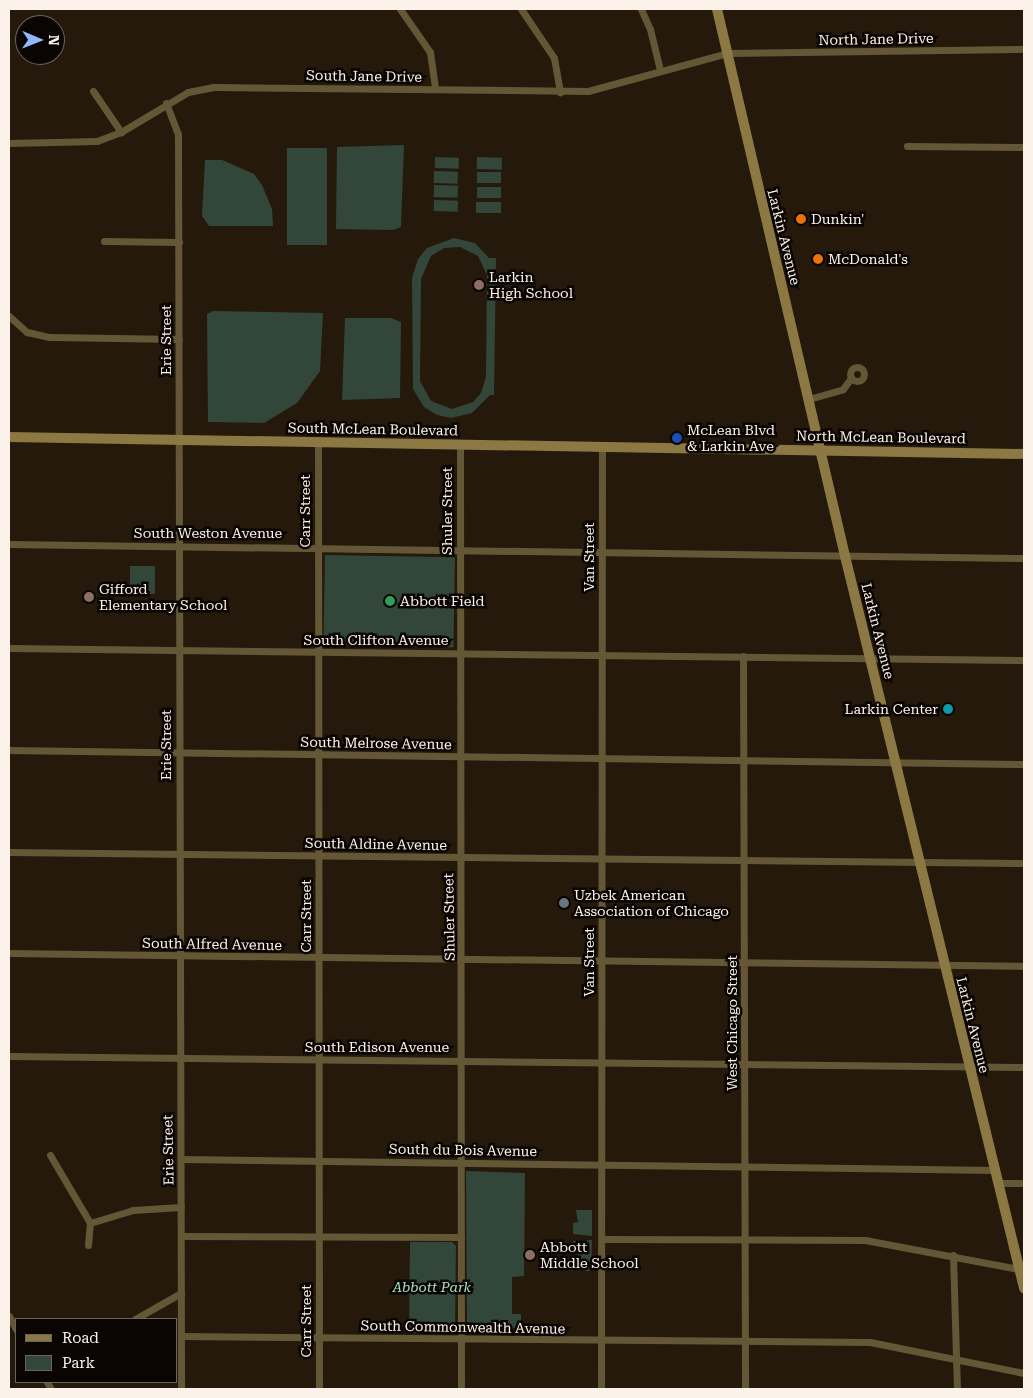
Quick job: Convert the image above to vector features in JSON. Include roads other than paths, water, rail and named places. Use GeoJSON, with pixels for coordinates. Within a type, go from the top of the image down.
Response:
{"type":"FeatureCollection","features":[{"type":"Feature","properties":{"kind":"main road","name":"Larkin Avenue"},"geometry":{"type":"LineString","coordinates":[[717,9],[845,556],[1024,1284]]}},
{"type":"Feature","properties":{"kind":"main road","name":"South McLean Boulevard"},"geometry":{"type":"LineString","coordinates":[[9,437],[737,448]]}},
{"type":"Feature","properties":{"kind":"main road","name":"North McLean Boulevard"},"geometry":{"type":"LineString","coordinates":[[737,448],[1024,454]]}},
{"type":"Feature","properties":{"kind":"street"},"geometry":{"type":"LineString","coordinates":[[400,9],[430,52],[435,90]]}},
{"type":"Feature","properties":{"kind":"street"},"geometry":{"type":"LineString","coordinates":[[521,9],[554,58],[560,92]]}},
{"type":"Feature","properties":{"kind":"street"},"geometry":{"type":"LineString","coordinates":[[641,9],[650,29],[660,70]]}},
{"type":"Feature","properties":{"kind":"street","name":"North Jane Drive"},"geometry":{"type":"LineString","coordinates":[[728,53],[1024,49]]}},
{"type":"Feature","properties":{"kind":"street","name":"South Jane Drive"},"geometry":{"type":"LineString","coordinates":[[9,143],[85,142],[121,132],[166,103],[188,92],[214,87],[560,92],[597,90],[660,70],[728,53]]}},
{"type":"Feature","properties":{"kind":"street"},"geometry":{"type":"LineString","coordinates":[[93,91],[121,132]]}},
{"type":"Feature","properties":{"kind":"street","name":"Erie Street"},"geometry":{"type":"LineString","coordinates":[[166,103],[178,134],[178,1057],[181,1159],[181,1389]]}},
{"type":"Feature","properties":{"kind":"street"},"geometry":{"type":"LineString","coordinates":[[907,146],[1024,147]]}},
{"type":"Feature","properties":{"kind":"street"},"geometry":{"type":"LineString","coordinates":[[104,241],[179,242]]}},
{"type":"Feature","properties":{"kind":"street"},"geometry":{"type":"LineString","coordinates":[[9,316],[27,332],[44,336],[178,339]]}},
{"type":"Feature","properties":{"kind":"street"},"geometry":{"type":"LineString","coordinates":[[809,399],[843,390],[851,378]]}},
{"type":"Feature","properties":{"kind":"street","name":"Carr Street"},"geometry":{"type":"LineString","coordinates":[[318,442],[319,1389]]}},
{"type":"Feature","properties":{"kind":"street","name":"Shuler Street"},"geometry":{"type":"LineString","coordinates":[[460,444],[461,1389]]}},
{"type":"Feature","properties":{"kind":"street","name":"Van Street"},"geometry":{"type":"LineString","coordinates":[[602,445],[602,1389]]}},
{"type":"Feature","properties":{"kind":"street","name":"South Weston Avenue"},"geometry":{"type":"LineString","coordinates":[[9,544],[1024,558]]}},
{"type":"Feature","properties":{"kind":"street","name":"South Clifton Avenue"},"geometry":{"type":"LineString","coordinates":[[9,648],[1024,660]]}},
{"type":"Feature","properties":{"kind":"street","name":"West Chicago Street"},"geometry":{"type":"LineString","coordinates":[[743,656],[745,1389]]}},
{"type":"Feature","properties":{"kind":"street","name":"South Melrose Avenue"},"geometry":{"type":"LineString","coordinates":[[9,750],[178,754],[1024,764]]}},
{"type":"Feature","properties":{"kind":"street","name":"South Aldine Avenue"},"geometry":{"type":"LineString","coordinates":[[9,852],[602,861],[744,860],[1024,863]]}},
{"type":"Feature","properties":{"kind":"street","name":"South Alfred Avenue"},"geometry":{"type":"LineString","coordinates":[[9,953],[1024,966]]}},
{"type":"Feature","properties":{"kind":"street","name":"South Edison Avenue"},"geometry":{"type":"LineString","coordinates":[[9,1056],[1024,1067]]}},
{"type":"Feature","properties":{"kind":"street"},"geometry":{"type":"LineString","coordinates":[[50,1155],[90,1223],[88,1245]]}},
{"type":"Feature","properties":{"kind":"street","name":"South du Bois Avenue"},"geometry":{"type":"LineString","coordinates":[[181,1159],[995,1170]]}},
{"type":"Feature","properties":{"kind":"street"},"geometry":{"type":"LineString","coordinates":[[998,1183],[1024,1183]]}},
{"type":"Feature","properties":{"kind":"street"},"geometry":{"type":"LineString","coordinates":[[90,1223],[133,1210],[181,1207]]}},
{"type":"Feature","properties":{"kind":"street"},"geometry":{"type":"LineString","coordinates":[[181,1236],[461,1237]]}},
{"type":"Feature","properties":{"kind":"street"},"geometry":{"type":"LineString","coordinates":[[602,1239],[745,1238],[865,1240],[1020,1269]]}},
{"type":"Feature","properties":{"kind":"street"},"geometry":{"type":"LineString","coordinates":[[953,1255],[957,1389]]}},
{"type":"Feature","properties":{"kind":"street"},"geometry":{"type":"LineString","coordinates":[[137,1318],[181,1293]]}},
{"type":"Feature","properties":{"kind":"street"},"geometry":{"type":"LineString","coordinates":[[9,1316],[15,1327]]}},
{"type":"Feature","properties":{"kind":"street","name":"South Commonwealth Avenue"},"geometry":{"type":"LineString","coordinates":[[181,1336],[870,1342],[1024,1373]]}},
{"type":"Feature","properties":{"kind":"place","name":"Dunkin'"},"geometry":{"type":"Point","coordinates":[801,219]}},
{"type":"Feature","properties":{"kind":"place","name":"McDonald's"},"geometry":{"type":"Point","coordinates":[818,259]}},
{"type":"Feature","properties":{"kind":"place","name":"Larkin High School"},"geometry":{"type":"Point","coordinates":[479,285]}},
{"type":"Feature","properties":{"kind":"place","name":"McLean Blvd & Larkin Ave"},"geometry":{"type":"Point","coordinates":[677,438]}},
{"type":"Feature","properties":{"kind":"place","name":"Gifford Elementary School"},"geometry":{"type":"Point","coordinates":[89,597]}},
{"type":"Feature","properties":{"kind":"place","name":"Abbott Field"},"geometry":{"type":"Point","coordinates":[390,601]}},
{"type":"Feature","properties":{"kind":"place","name":"Larkin Center"},"geometry":{"type":"Point","coordinates":[948,709]}},
{"type":"Feature","properties":{"kind":"place","name":"Uzbek American Association of Chicago"},"geometry":{"type":"Point","coordinates":[564,903]}},
{"type":"Feature","properties":{"kind":"place","name":"Abbott Middle School"},"geometry":{"type":"Point","coordinates":[530,1255]}},
{"type":"Feature","properties":{"kind":"park label","name":"Abbott Park"},"geometry":{"type":"Point","coordinates":[432,1287]}}]}
